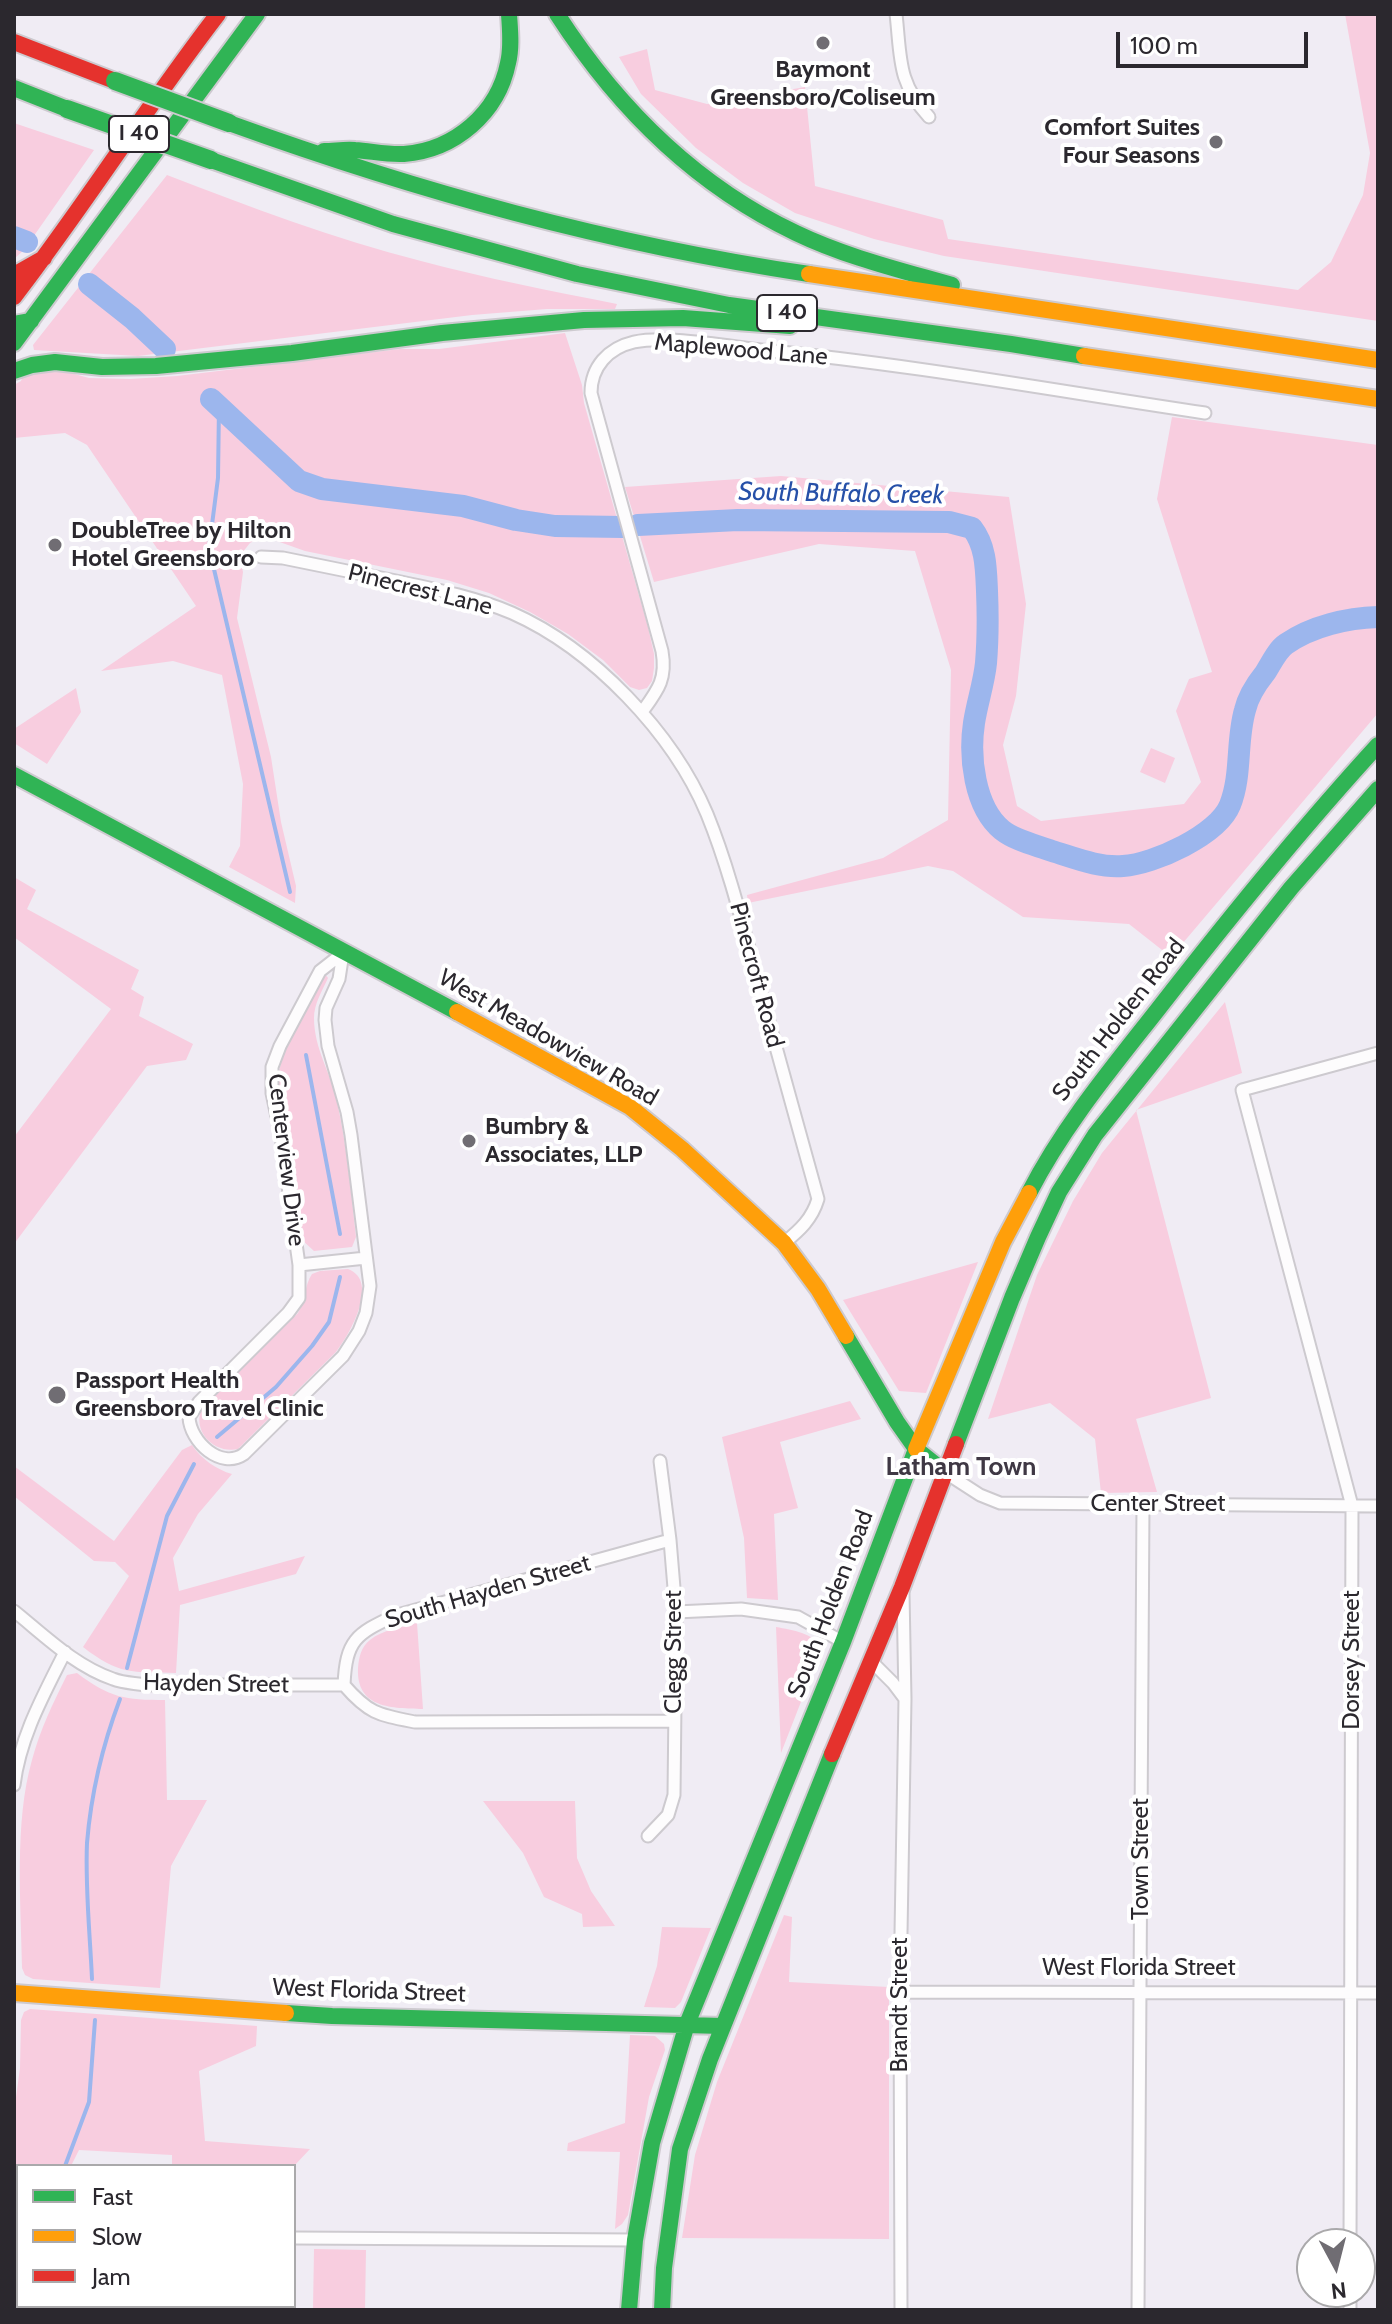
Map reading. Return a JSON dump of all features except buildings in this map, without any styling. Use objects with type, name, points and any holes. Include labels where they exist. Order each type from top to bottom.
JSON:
[{"type":"main road","points":[[14,297],[166,82],[218,14]]},
{"type":"main road","points":[[14,343],[22,322],[257,14]]},
{"type":"main road","points":[[306,151],[353,150],[386,155],[412,153],[438,148],[474,126],[501,90],[509,65],[513,38],[509,14]]},
{"type":"main road","points":[[557,14],[600,75],[636,118],[708,181],[730,195],[795,232],[830,247],[1021,305]]},
{"type":"main road","name":"I 40","points":[[14,42],[306,151],[554,224],[741,264],[1378,360]]},
{"type":"main road","name":"I 40","points":[[14,89],[393,224],[577,274],[729,305],[1378,399]]},
{"type":"main road","points":[[14,275],[44,258]]},
{"type":"main road","points":[[14,371],[55,362],[102,367],[156,366],[584,320],[683,318],[1011,344]]},
{"type":"main road","name":"South Holden Road","points":[[629,2310],[635,2240],[652,2143],[687,2024],[843,1642],[916,1449],[1003,1242],[1031,1187],[1076,1114],[1242,901],[1378,745]]},
{"type":"main road","name":"West Meadowview Road","points":[[14,775],[343,953],[508,1038],[630,1107],[682,1149],[784,1243],[818,1289],[890,1412],[916,1449],[946,1473]]},
{"type":"main road","points":[[662,2310],[664,2268],[680,2149],[705,2073],[826,1768],[902,1587],[1012,1298],[1059,1192],[1095,1135],[1291,888],[1378,789]]},
{"type":"main road","name":"West Florida Street","points":[[14,1993],[332,2016],[723,2026]]},
{"type":"street","points":[[896,14],[904,79],[916,103],[929,117]]},
{"type":"street","name":"Maplewood Lane","points":[[642,712],[658,689],[665,668],[664,660],[591,393],[595,370],[616,348],[649,340],[810,355],[1205,413]]},
{"type":"street","name":"Pinecrest Lane","points":[[261,557],[283,558],[448,592],[514,614],[585,658],[615,683],[642,712]]},
{"type":"street","name":"Pinecroft Road","points":[[642,712],[685,772],[706,813],[732,887],[818,1199],[815,1211],[805,1226],[784,1243]]},
{"type":"street","name":"Centerview Drive","points":[[343,953],[339,979],[326,1008],[325,1020],[328,1046],[349,1124],[370,1286],[363,1322],[351,1346],[244,1454],[233,1460],[225,1460],[195,1438],[189,1417],[199,1402],[288,1313],[299,1298],[299,1265],[272,1093],[272,1067],[320,971],[343,953]]},
{"type":"street","name":"Dorsey Street","points":[[1350,2228],[1352,1506],[1242,1090],[1378,1053]]},
{"type":"street","points":[[299,1265],[366,1258]]},
{"type":"street","name":"Clegg Street","points":[[648,1836],[668,1815],[674,1795],[676,1612],[660,1461]]},
{"type":"street","name":"Center Street","points":[[946,1473],[980,1495],[1000,1503],[1378,1506]]},
{"type":"street","name":"Town Street","points":[[1138,2310],[1143,1504]]},
{"type":"street","name":"South Hayden Street","points":[[344,1685],[350,1646],[365,1630],[394,1616],[670,1540]]},
{"type":"street","name":"Brandt Street","points":[[901,2310],[900,1992],[905,1699],[902,1587]]},
{"type":"street","points":[[676,1612],[741,1609],[798,1617],[843,1642]]},
{"type":"street","name":"Hayden Street","points":[[14,1611],[65,1652],[115,1680],[145,1685],[344,1685]]},
{"type":"street","points":[[14,1785],[17,1760],[28,1727],[65,1652]]},
{"type":"street","points":[[872,1662],[905,1699]]},
{"type":"street","points":[[344,1685],[358,1701],[380,1716],[415,1722],[674,1721]]},
{"type":"street","name":"West Florida Street","points":[[900,1992],[1378,1993]]},
{"type":"street","points":[[296,2238],[635,2240]]},
{"type":"shaded area","points":[[1345,14],[1378,14],[1378,321],[944,256],[874,239],[795,213],[743,183],[696,148],[641,94],[619,57],[647,49],[655,90],[707,104],[805,87],[815,186],[943,220],[948,239],[1298,290],[1331,262],[1363,195],[1370,153]]},
{"type":"shaded area","points":[[14,123],[94,150],[24,250],[14,259]]},
{"type":"shaded area","points":[[167,175],[356,243],[494,279],[617,304],[615,309],[547,309],[472,315],[138,356],[34,350],[33,345]]},
{"type":"shaded area","points":[[565,333],[648,627],[654,654],[652,681],[647,688],[639,690],[630,687],[603,660],[568,634],[489,593],[447,580],[305,551],[260,538],[250,543],[242,553],[243,572],[237,618],[271,757],[281,822],[296,886],[295,903],[229,867],[240,846],[243,784],[222,675],[173,661],[101,671],[196,606],[87,445],[65,433],[14,438],[14,385],[21,381],[23,375],[60,370],[89,378],[177,376]]},
{"type":"shaded area","points":[[1172,417],[1378,445],[1378,713],[1171,957],[1129,924],[1023,917],[953,871],[928,866],[748,903],[747,895],[883,858],[948,820],[951,670],[915,551],[819,544],[654,582],[625,487],[781,476],[1009,497],[1026,604],[1016,696],[1003,745],[1017,806],[1041,821],[1184,804],[1201,782],[1176,711],[1189,679],[1212,672],[1157,499]]},
{"type":"shaded area","points":[[76,688],[81,712],[47,764],[14,743],[14,729]]},
{"type":"shaded area","points":[[1151,748],[1175,758],[1165,783],[1140,772]]},
{"type":"shaded area","points":[[14,877],[36,890],[27,909],[139,970],[131,989],[144,997],[139,1016],[193,1044],[186,1060],[147,1066],[14,1244],[14,1137],[111,1009],[14,937]]},
{"type":"shaded area","points":[[325,974],[328,978],[315,1008],[315,1029],[340,1119],[356,1237],[352,1247],[314,1251],[302,1240],[287,1127],[277,1080],[283,1054]]},
{"type":"shaded area","points":[[1225,1002],[1242,1073],[1137,1109]]},
{"type":"shaded area","points":[[1136,1111],[1211,1398],[1136,1419],[1157,1492],[1101,1493],[1095,1439],[1050,1403],[988,1419],[1037,1275],[1073,1201],[1102,1153]]},
{"type":"shaded area","points":[[978,1262],[926,1393],[899,1391],[843,1300]]},
{"type":"shaded area","points":[[348,1269],[357,1275],[362,1284],[362,1296],[354,1321],[336,1352],[238,1449],[229,1450],[214,1445],[200,1426],[201,1410],[298,1313],[312,1274]]},
{"type":"shaded area","points":[[850,1401],[861,1419],[780,1442],[798,1508],[774,1514],[778,1600],[747,1598],[744,1538],[722,1437]]},
{"type":"shaded area","points":[[192,1445],[209,1463],[232,1474],[198,1514],[173,1558],[179,1591],[305,1556],[296,1574],[180,1605],[176,1673],[126,1670],[107,1663],[83,1647],[129,1576],[115,1562],[94,1561],[14,1496],[14,1466],[114,1541],[182,1450]]},
{"type":"shaded area","points":[[417,1623],[423,1709],[378,1704],[363,1692],[359,1681],[361,1652],[370,1640],[380,1634]]},
{"type":"shaded area","points":[[776,1627],[808,1636],[822,1648],[781,1753]]},
{"type":"shaded area","points":[[77,1673],[118,1696],[165,1700],[167,1800],[207,1800],[171,1866],[160,1988],[33,1979],[25,1975],[22,1968],[20,1863],[26,1784],[35,1749],[52,1706],[67,1675]]},
{"type":"shaded area","points":[[483,1801],[575,1801],[577,1858],[591,1891],[615,1926],[583,1927],[582,1914],[544,1897],[523,1853]]},
{"type":"shaded area","points":[[784,1915],[792,1917],[789,1982],[889,1987],[889,2239],[682,2238],[695,2155],[717,2082]]},
{"type":"shaded area","points":[[662,1927],[711,1928],[681,2002],[675,2008],[644,2007],[657,1966]]},
{"type":"shaded area","points":[[30,2009],[257,2026],[256,2046],[199,2071],[205,2141],[310,2149],[296,2164],[172,2164],[172,2155],[79,2150],[72,2164],[16,2164],[14,2277],[14,2112],[24,2012]]},
{"type":"shaded area","points":[[630,2035],[655,2036],[664,2044],[665,2050],[649,2097],[628,2215],[615,2229],[620,2152],[567,2151],[568,2143],[625,2123]]},
{"type":"shaded area","points":[[314,2249],[366,2250],[365,2310],[313,2310]]},
{"type":"waterway","name":"South Buffalo Creek","points":[[14,237],[27,242]]},
{"type":"waterway","name":"South Buffalo Creek","points":[[89,284],[165,349]]},
{"type":"waterway","name":"South Buffalo Creek","points":[[211,399],[299,481],[322,489],[463,506],[516,520],[555,526],[623,527]]},
{"type":"waterway","points":[[219,406],[218,478],[209,548],[290,892]]},
{"type":"waterway","name":"South Buffalo Creek","points":[[638,525],[738,520],[949,522],[972,528],[980,542],[986,574],[986,663],[975,716],[972,750],[976,780],[985,808],[1002,830],[1020,840],[1105,865],[1123,866],[1151,860],[1184,846],[1213,827],[1223,816],[1234,794],[1242,722],[1248,700],[1280,650],[1318,628],[1342,621],[1378,617]]},
{"type":"waterway","points":[[306,1055],[340,1234]]},
{"type":"waterway","points":[[217,1437],[276,1387],[312,1346],[329,1322],[340,1277]]},
{"type":"waterway","points":[[127,1668],[167,1516],[194,1464]]},
{"type":"waterway","points":[[92,1979],[87,1843],[99,1770],[120,1699]]},
{"type":"waterway","points":[[66,2164],[89,2102],[95,2020]]},
{"type":"traffic: fast","points":[[14,343],[257,14]]},
{"type":"traffic: fast","points":[[324,151],[404,154],[423,151],[457,137],[484,113],[503,81],[510,51],[509,14]]},
{"type":"traffic: fast","points":[[557,14],[605,81],[632,112],[724,192],[759,214],[815,242],[952,285]]},
{"type":"traffic: fast","points":[[115,81],[229,123]]},
{"type":"traffic: fast","points":[[14,88],[67,109]]},
{"type":"traffic: fast","points":[[67,109],[211,160]]},
{"type":"traffic: fast","points":[[229,123],[372,171],[515,213],[660,247],[809,274]]},
{"type":"traffic: fast","points":[[211,160],[393,224],[577,274],[729,305],[1084,356]]},
{"type":"traffic: fast","points":[[14,371],[55,362],[102,367],[156,366],[584,320],[683,318],[790,326]]},
{"type":"traffic: fast","points":[[14,324],[31,321]]},
{"type":"traffic: fast","points":[[1029,1193],[1073,1120],[1124,1053],[1266,874],[1378,745]]},
{"type":"traffic: fast","points":[[14,775],[457,1012]]},
{"type":"traffic: fast","points":[[956,1444],[1038,1237],[1059,1192],[1095,1135],[1291,888],[1378,789]]},
{"type":"traffic: fast","points":[[846,1336],[916,1449],[946,1473]]},
{"type":"traffic: fast","points":[[629,2310],[635,2240],[652,2143],[687,2024],[843,1642],[916,1449]]},
{"type":"traffic: fast","points":[[662,2310],[664,2268],[680,2149],[710,2059],[832,1754]]},
{"type":"traffic: fast","points":[[286,2013],[723,2026]]},
{"type":"traffic: slow","points":[[809,274],[1378,360]]},
{"type":"traffic: slow","points":[[1084,356],[1378,399]]},
{"type":"traffic: slow","points":[[457,1012],[630,1107],[682,1149],[784,1243],[818,1289],[846,1336]]},
{"type":"traffic: slow","points":[[916,1449],[1003,1242],[1029,1193]]},
{"type":"traffic: slow","points":[[14,1993],[286,2013]]},
{"type":"traffic: jam","points":[[14,297],[218,14]]},
{"type":"traffic: jam","points":[[14,42],[115,81]]},
{"type":"traffic: jam","points":[[14,275],[44,258]]},
{"type":"traffic: jam","points":[[832,1754],[902,1587],[956,1444]]},
{"type":"place","name":"Baymont Greensboro/Coliseum","points":[[823,43]]},
{"type":"place","name":"Comfort Suites Four Seasons","points":[[1216,142]]},
{"type":"place","name":"DoubleTree by Hilton Hotel Greensboro","points":[[55,545]]},
{"type":"place","name":"Bumbry & Associates, LLP","points":[[469,1141]]},
{"type":"place","name":"Passport Health Greensboro Travel Clinic","points":[[57,1395]]},
{"type":"district","name":"Latham Town","points":[[961,1467]]}]
